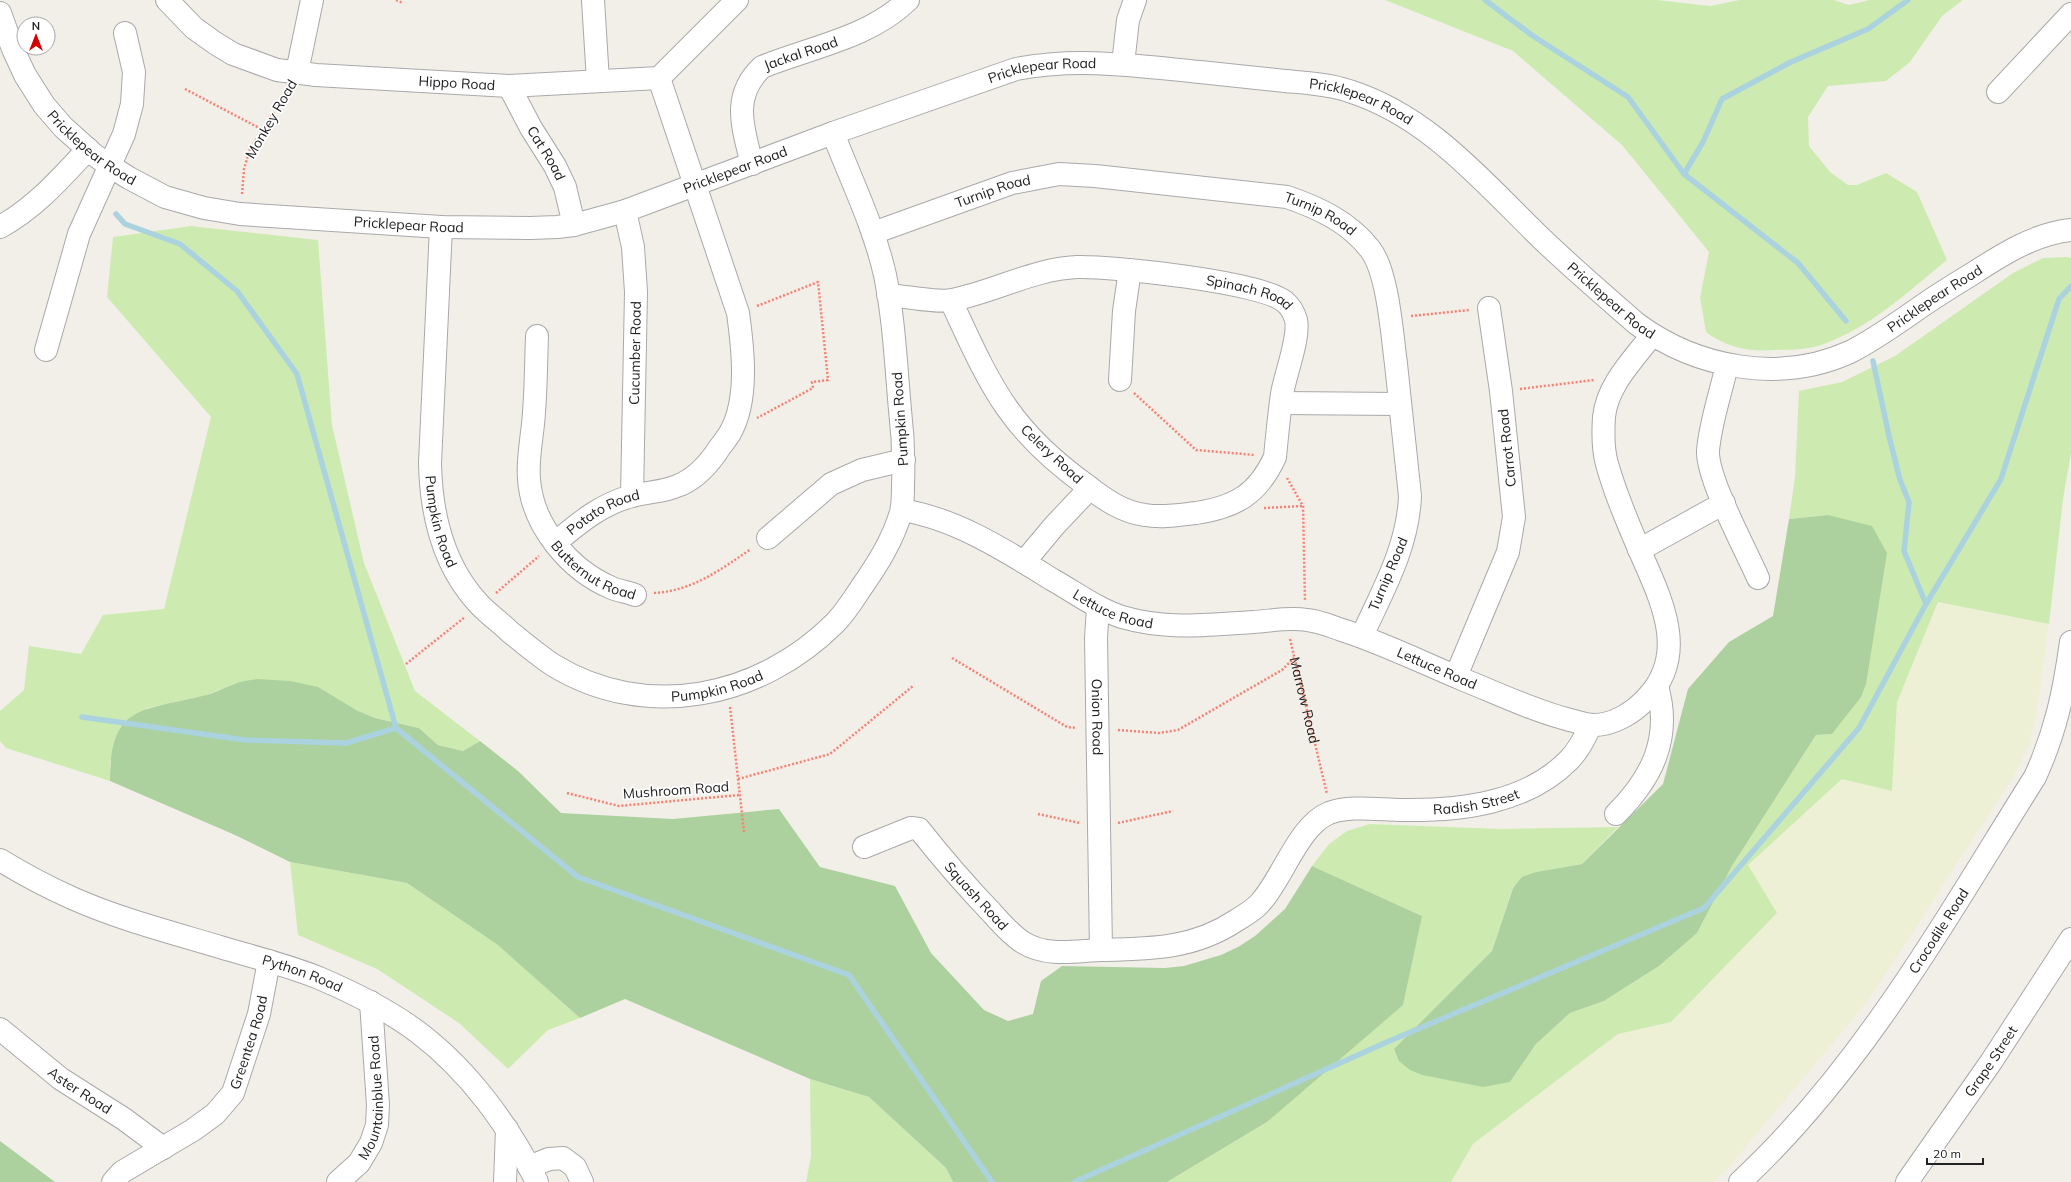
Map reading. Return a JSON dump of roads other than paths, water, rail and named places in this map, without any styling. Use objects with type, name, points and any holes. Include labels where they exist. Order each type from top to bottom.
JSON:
[{"type":"street","name":"Hippo Road","points":[[167,0],[194,28],[233,54],[277,70],[509,86],[659,78]]},
{"type":"street","name":"Monkey Road","points":[[297,72],[312,0]]},
{"type":"street","points":[[593,0],[598,81]]},
{"type":"street","points":[[659,78],[737,0]]},
{"type":"street","name":"Jackal Road","points":[[752,164],[743,128],[742,108],[745,90],[752,77],[762,67],[870,27],[908,0]]},
{"type":"street","points":[[1123,64],[1128,20],[1135,0]]},
{"type":"street","name":"Pricklepear Road","points":[[0,13],[19,62],[44,105],[63,127],[88,149],[128,178],[165,197],[204,208],[240,214],[441,227],[530,228],[574,225],[625,211],[833,133],[1016,69],[1047,63],[1077,62],[1123,64],[1311,84],[1346,90],[1371,99],[1404,116],[1437,138],[1473,170],[1543,240],[1637,324],[1652,335],[1683,352],[1727,365],[1780,369],[1818,362],[1848,353],[1871,341],[1932,299],[2006,252],[2038,237],[2071,230]]},
{"type":"street","points":[[1998,92],[2071,14]]},
{"type":"street","points":[[46,350],[79,234],[124,134],[134,87],[134,72],[125,33]]},
{"type":"street","name":"Potato Road","points":[[555,543],[585,518],[599,509],[632,496],[676,487],[692,479],[708,464],[731,432],[739,409],[743,380],[738,313],[659,78]]},
{"type":"street","name":"Cat Road","points":[[509,86],[531,128],[555,166],[565,187],[574,225]]},
{"type":"street","name":"Pumpkin Road","points":[[441,227],[430,463],[431,492],[436,520],[444,545],[462,581],[480,606],[527,646],[554,666],[608,688],[654,696],[683,696],[728,688],[752,680],[794,657],[837,620],[883,554],[902,510],[904,460],[888,295],[872,233],[833,133]]},
{"type":"street","points":[[0,227],[27,210],[44,195],[88,149]]},
{"type":"street","name":"Turnip Road","points":[[872,233],[1012,183],[1059,174],[1095,176],[1287,197],[1314,206],[1343,222],[1371,250],[1378,263],[1390,318],[1410,496],[1410,517],[1406,536],[1362,636]]},
{"type":"street","name":"Cucumber Road","points":[[625,211],[633,247],[636,292],[632,496]]},
{"type":"street","name":"Spinach Road","points":[[888,295],[950,301],[1059,269],[1078,267],[1130,270],[1242,285],[1262,290],[1285,301],[1296,320],[1292,353],[1281,403],[1275,457]]},
{"type":"street","points":[[1120,380],[1124,311],[1130,270]]},
{"type":"street","name":"Celery Road","points":[[950,301],[990,381],[1007,408],[1023,428],[1050,456],[1112,504],[1129,512],[1144,516],[1181,515],[1217,510],[1245,497],[1261,483],[1275,457]]},
{"type":"street","name":"Carrot Road","points":[[1456,676],[1508,552],[1514,517],[1501,391],[1489,308]]},
{"type":"street","name":"Lettuce Road","points":[[902,510],[921,513],[946,521],[1024,562],[1098,607],[1138,622],[1177,626],[1306,619],[1362,636],[1550,715],[1591,725],[1605,724],[1630,713],[1646,700],[1657,686],[1667,662],[1668,629],[1658,590],[1615,491],[1606,460],[1604,438],[1606,404],[1611,392],[1652,335]]},
{"type":"street","name":"Butternut Road","points":[[537,336],[529,480],[541,521],[555,543],[569,559],[599,581],[612,588],[635,595]]},
{"type":"street","points":[[1727,365],[1708,452],[1712,473],[1758,578]]},
{"type":"street","points":[[1281,403],[1400,404]]},
{"type":"street","points":[[768,538],[831,484],[847,475],[862,470],[904,460]]},
{"type":"street","points":[[1024,562],[1055,525],[1090,488]]},
{"type":"street","points":[[1640,550],[1724,502]]},
{"type":"street","name":"Onion Road","points":[[1098,607],[1096,638],[1101,950]]},
{"type":"street","name":"Crocodile Road","points":[[1740,1182],[1799,1121],[1863,1041],[1904,984],[2035,777],[2050,745],[2058,718],[2071,642]]},
{"type":"street","points":[[1616,814],[1635,796],[1649,774],[1655,758],[1662,718],[1662,703],[1657,686]]},
{"type":"street","name":"Radish Street","points":[[1101,950],[1162,948],[1210,936],[1228,926],[1259,904],[1312,826],[1320,818],[1331,812],[1351,810],[1443,809],[1513,796],[1550,778],[1571,759],[1582,743],[1591,725]]},
{"type":"street","name":"Squash Road","points":[[864,847],[911,828],[920,829],[954,873],[1022,942],[1034,949],[1049,951],[1101,950]]},
{"type":"street","name":"Python Road","points":[[0,860],[33,880],[73,899],[132,920],[269,961],[318,978],[371,1002],[419,1033],[454,1064],[507,1129],[533,1175]]},
{"type":"street","name":"Grape Street","points":[[1907,1182],[1991,1062],[2071,939]]},
{"type":"street","name":"Greentea Road","points":[[113,1182],[122,1172],[193,1130],[215,1114],[233,1093],[259,1014],[269,961]]},
{"type":"street","name":"Mountainblue Road","points":[[338,1182],[359,1163],[371,1143],[376,1125],[378,1105],[371,1002]]},
{"type":"street","name":"Aster Road","points":[[0,1029],[61,1079],[124,1119],[163,1148]]},
{"type":"street","points":[[506,1182],[507,1129]]},
{"type":"street","points":[[533,1175],[549,1159],[563,1158],[575,1167],[582,1182]]},
{"type":"waterway","points":[[1485,0],[1533,36],[1628,97],[1684,174],[1798,263],[1846,321]]},
{"type":"waterway","points":[[1684,174],[1703,142],[1722,99],[1791,62],[1868,29],[1908,0]]},
{"type":"waterway","points":[[116,214],[125,224],[180,244],[237,291],[297,374],[396,728],[578,877],[849,975],[992,1182]]},
{"type":"waterway","points":[[1074,1182],[1387,1042],[1704,908],[1859,728],[1926,604],[2001,479],[2059,299],[2071,286]]},
{"type":"waterway","points":[[1873,361],[1900,480],[1909,502],[1904,551],[1926,604]]},
{"type":"waterway","points":[[82,717],[245,740],[346,743],[396,728]]}]
